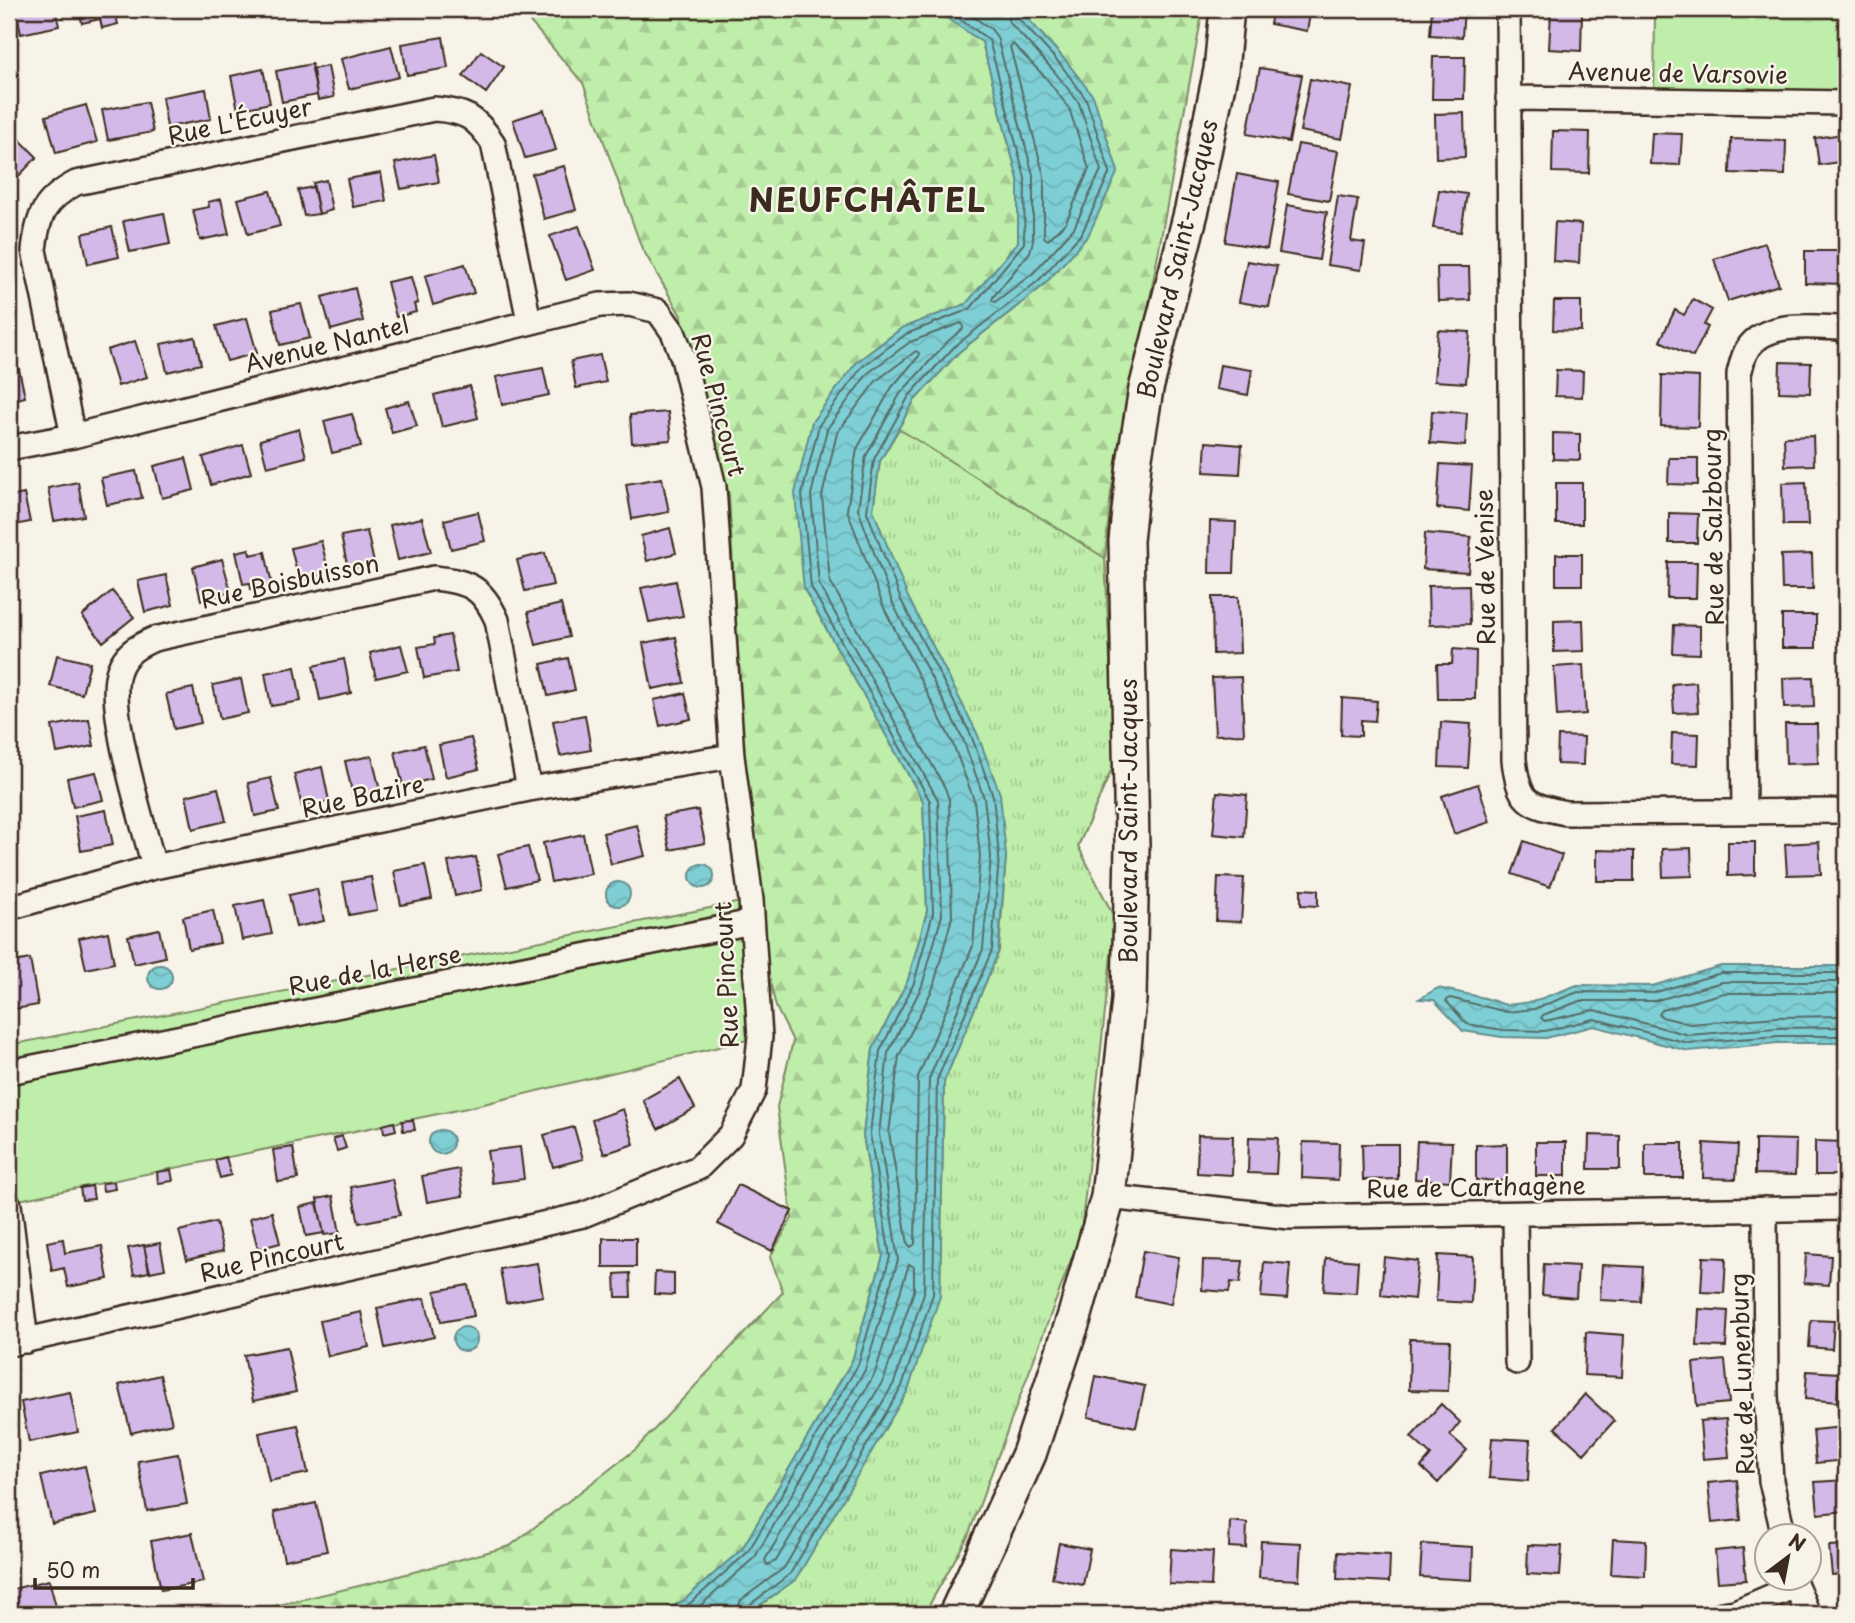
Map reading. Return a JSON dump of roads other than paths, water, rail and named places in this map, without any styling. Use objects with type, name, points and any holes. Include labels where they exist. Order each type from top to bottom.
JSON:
[{"type":"street","name":"Boulevard Saint-Jacques","points":[[956,1614],[1029,1454],[1075,1315],[1108,1197],[1129,1000],[1132,846],[1126,541],[1134,463],[1146,389],[1192,209],[1221,70],[1227,9]]},
{"type":"street","name":"Rue de Venise","points":[[1508,9],[1514,760],[1517,784],[1527,800],[1540,808],[1566,813],[1846,811]]},
{"type":"street","name":"Avenue de Varsovie","points":[[1508,98],[1846,103]]},
{"type":"street","name":"Rue L'Écuyer","points":[[73,436],[34,250],[43,209],[57,193],[76,183],[433,109],[453,110],[470,116],[483,127],[494,143],[528,321]]},
{"type":"street","name":"Avenue Nantel","points":[[9,448],[73,436],[600,304],[629,304],[658,311]]},
{"type":"street","name":"Rue Pincourt","points":[[17,1343],[583,1215],[698,1168],[731,1135],[754,1090],[760,1037],[752,922],[732,756],[714,487],[683,358],[673,332],[658,311]]},
{"type":"street","name":"Rue de Salzbourg","points":[[1744,812],[1739,374],[1748,348],[1760,336],[1779,328],[1846,328]]},
{"type":"street","name":"Rue Boisbuisson","points":[[154,867],[118,723],[114,690],[118,671],[125,657],[137,647],[154,639],[434,578],[456,580],[474,586],[488,600],[497,620],[528,789]]},
{"type":"street","name":"Rue Bazire","points":[[9,908],[154,867],[528,789],[732,756]]},
{"type":"street","name":"Rue de la Herse","points":[[9,1072],[752,922]]},
{"type":"street","name":"Rue de Carthagène","points":[[1108,1197],[1290,1217],[1846,1208]]},
{"type":"street","points":[[9,1205],[17,1343]]},
{"type":"street","name":"Rue de Lunenburg","points":[[1765,1209],[1766,1408],[1771,1481],[1781,1522]]},
{"type":"street","points":[[1514,1214],[1517,1362]]},
{"type":"street","points":[[1722,1614],[1735,1612],[1774,1592]]},
{"type":"street","points":[[1798,1592],[1808,1614]]},
{"type":"water","points":[[934,9],[1019,9],[1066,61],[1093,96],[1118,171],[1088,236],[1043,286],[959,352],[914,401],[880,461],[873,510],[908,597],[977,733],[1000,794],[1006,856],[998,953],[944,1082],[940,1296],[908,1390],[796,1579],[748,1614],[659,1614],[683,1601],[742,1549],[852,1361],[883,1256],[863,1135],[873,1049],[908,980],[927,911],[923,801],[804,589],[795,493],[812,422],[857,362],[902,328],[966,304],[1018,242],[1018,179],[982,42]]},
{"type":"water","points":[[702,864],[713,871],[714,876],[707,887],[702,888],[691,881],[690,876],[697,865]]},
{"type":"water","points":[[618,882],[629,889],[630,894],[623,905],[618,906],[607,899],[606,894],[613,883]]},
{"type":"water","points":[[160,965],[171,972],[172,977],[165,988],[160,989],[149,982],[148,977],[155,966]]},
{"type":"water","points":[[1721,966],[1846,966],[1846,1043],[1778,1043],[1688,1051],[1594,1026],[1546,1038],[1502,1037],[1463,1031],[1434,1000],[1419,999],[1438,988],[1506,1005],[1532,1002],[1577,985],[1652,986]]},
{"type":"water","points":[[441,1130],[452,1137],[453,1142],[446,1153],[441,1154],[430,1147],[429,1142],[436,1131]]},
{"type":"water","points":[[465,1327],[473,1331],[477,1339],[473,1347],[465,1351],[457,1347],[453,1339],[457,1331]]},
{"type":"district","name":"NEUFCHÂTEL","points":[[868,201]]}]
